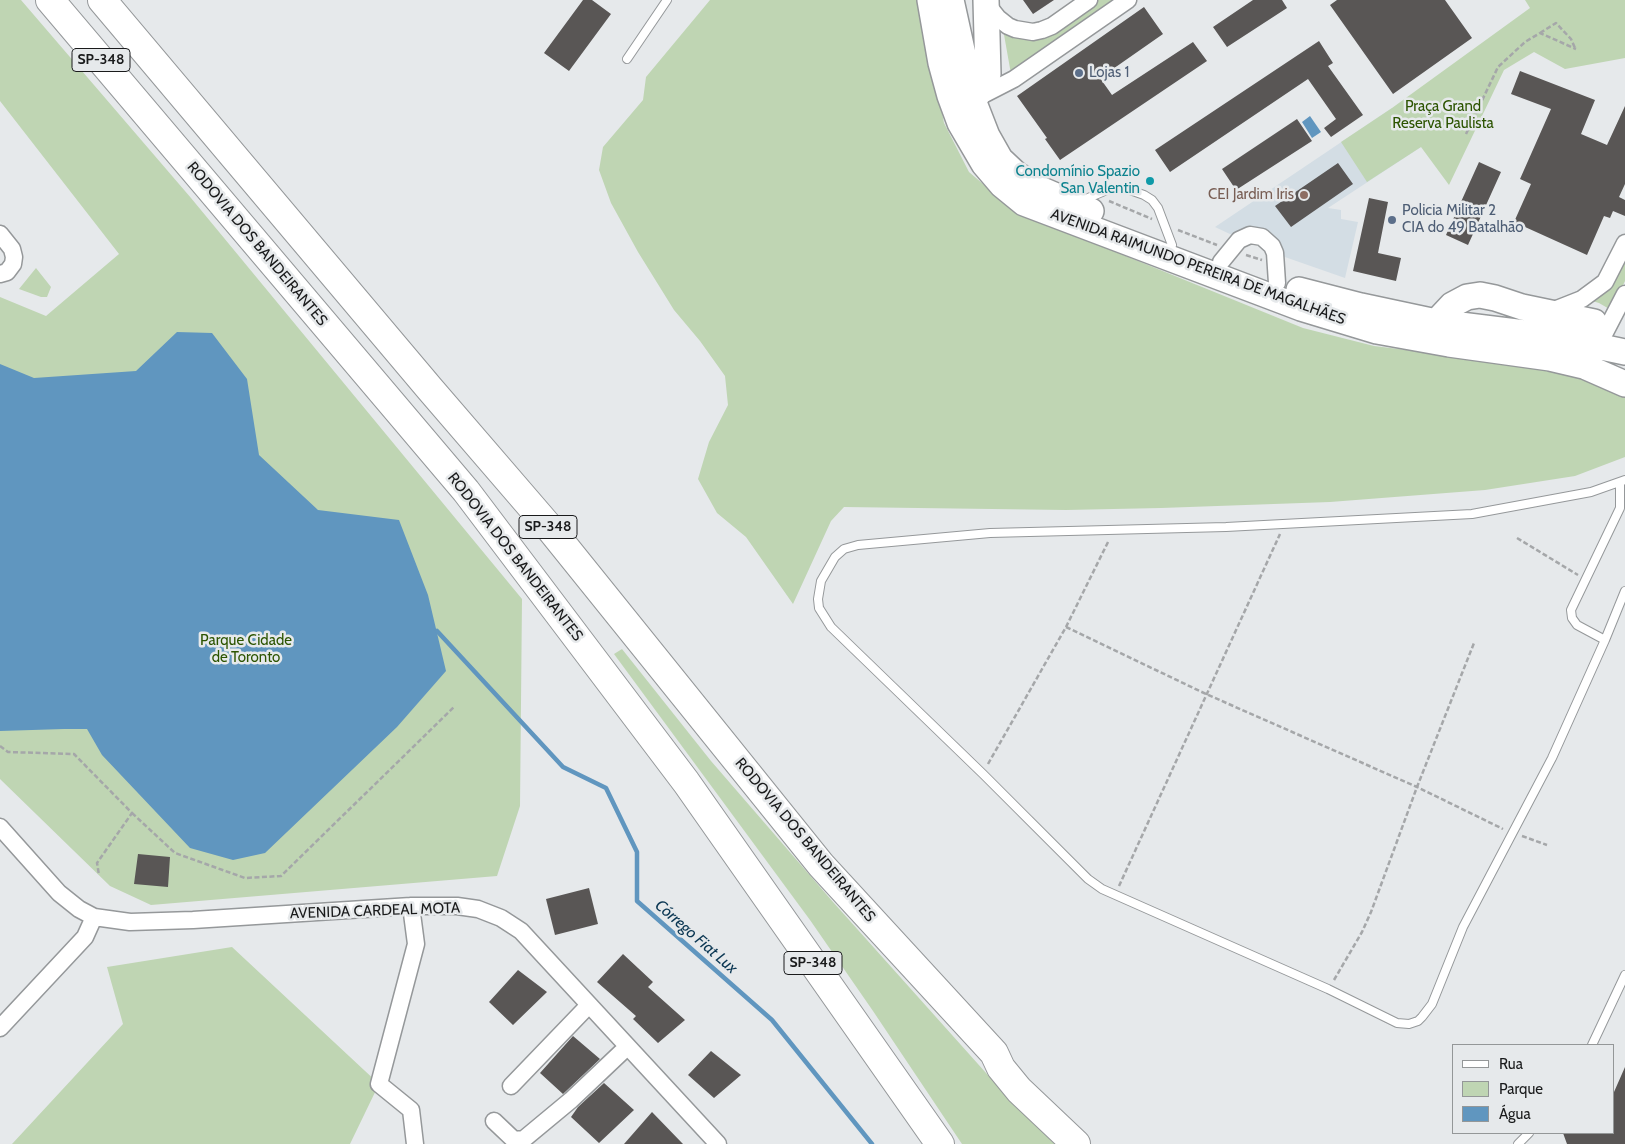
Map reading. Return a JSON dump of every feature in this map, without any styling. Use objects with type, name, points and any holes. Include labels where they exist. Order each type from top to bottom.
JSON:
[{"type":"highway","name":"RODOVIA DOS BANDEIRANTES","points":[[50,0],[466,491],[686,782],[940,1144]]},
{"type":"highway","name":"RODOVIA DOS BANDEIRANTES","points":[[102,0],[548,526],[821,865],[994,1053]]},
{"type":"highway","points":[[994,1053],[1001,1068],[1019,1090],[1076,1144]]},
{"type":"highway","points":[[994,1053],[1012,1064],[1097,1144]]},
{"type":"main road","name":"AVENIDA RAIMUNDO PEREIRA DE MAGALHÃES","points":[[930,0],[941,63],[1000,159],[1016,174],[1032,184],[1073,204],[1172,245],[1277,283],[1361,306],[1436,322],[1472,337],[1584,366],[1625,384]]},
{"type":"main road","name":"AVENIDA RAIMUNDO PEREIRA DE MAGALHÃES","points":[[950,0],[961,98],[960,123],[984,164],[1002,184],[1024,203],[1301,308],[1377,331],[1448,344],[1472,337],[1549,336],[1625,352]]},
{"type":"main road","points":[[961,98],[985,85],[988,74],[986,2]]},
{"type":"main road","points":[[1436,322],[1452,306],[1467,297],[1480,296],[1594,322],[1596,325],[1597,346],[1591,353],[1550,358]]},
{"type":"main road","points":[[1472,337],[1478,310],[1494,298]]},
{"type":"street","points":[[986,2],[998,18],[1008,26],[1034,32],[1052,26],[1089,0]]},
{"type":"street","points":[[961,98],[1014,79],[1128,0]]},
{"type":"street","points":[[0,234],[12,249],[14,257],[13,264],[7,272],[0,274]]},
{"type":"street","points":[[1221,262],[1239,240],[1250,235],[1262,237],[1272,246],[1275,253],[1277,283]]},
{"type":"street","points":[[1548,312],[1582,299],[1605,282],[1625,243]]},
{"type":"street","points":[[1597,346],[1625,294]]},
{"type":"street","name":"AVENIDA CARDEAL MOTA","points":[[0,827],[59,893],[94,917],[130,922],[193,920],[411,906],[457,906],[478,908],[501,918],[521,931],[588,1006],[718,1144]]},
{"type":"street","points":[[411,906],[416,944],[380,1084],[410,1110],[415,1144]]},
{"type":"street","points":[[0,1028],[85,937],[94,917]]},
{"type":"street","points":[[511,1086],[588,1006]]},
{"type":"street","points":[[494,1121],[514,1140],[524,1140],[571,1100],[627,1047]]},
{"type":"lane","points":[[627,59],[667,0]]},
{"type":"lane","points":[[1073,204],[1107,190],[1134,191],[1152,200],[1158,208],[1172,245]]},
{"type":"lane","points":[[1605,640],[1577,625],[1572,618],[1571,607],[1623,509],[1622,482],[1591,492],[1472,514],[1115,530],[990,533],[853,546],[844,549],[835,557],[821,581],[818,592],[820,608],[831,627],[1088,879],[1115,894],[1328,989],[1397,1023],[1409,1024],[1418,1021],[1432,1004],[1463,927],[1552,758],[1605,640],[1625,591]]},
{"type":"lane","points":[[1592,1044],[1625,975]]},
{"type":"lane","points":[[1518,1144],[1528,1134]]},
{"type":"path","points":[[1466,134],[1498,68],[1524,42],[1556,23],[1571,39],[1576,49],[1540,33]]},
{"type":"path","points":[[1115,894],[1285,523]]},
{"type":"path","points":[[983,774],[1066,627],[1115,530]]},
{"type":"path","points":[[1517,538],[1585,579]]},
{"type":"path","points":[[1066,627],[1206,694],[1417,787],[1512,833],[1547,844]]},
{"type":"path","points":[[1328,989],[1362,932],[1371,912],[1417,787],[1474,642]]},
{"type":"path","points":[[0,746],[8,752],[74,754],[132,813],[175,853],[245,878],[281,876],[455,706]]},
{"type":"path","points":[[99,875],[97,862],[132,813]]},
{"type":"shaded area","name":"CEI Jardim Iris","points":[[1392,108],[1421,147],[1328,208],[1341,210],[1341,219],[1358,222],[1345,278],[1282,256],[1246,229],[1232,235],[1215,227]]},
{"type":"green space","name":"Parque Cidade de Toronto","points":[[0,0],[21,0],[191,198],[522,599],[520,806],[497,876],[151,905],[110,886],[0,779],[0,297],[46,316],[119,254],[0,101]]},
{"type":"green space","points":[[710,0],[921,0],[944,123],[969,172],[1010,207],[1303,328],[1374,346],[1537,366],[1625,390],[1625,457],[1575,476],[1485,490],[1330,502],[1066,510],[844,507],[831,521],[793,604],[746,537],[717,513],[698,479],[709,442],[728,405],[725,376],[700,341],[674,310],[638,252],[611,203],[599,170],[603,147],[643,100],[646,77]]},
{"type":"green space","points":[[1095,0],[1115,0],[1011,74],[1003,29],[1012,34]]},
{"type":"green space","name":"Praça Grand Reserva Paulista","points":[[1525,0],[1625,0],[1625,58],[1565,69],[1534,52],[1504,70],[1449,185],[1421,147],[1367,182],[1341,142],[1392,108],[1530,8]]},
{"type":"green space","points":[[1625,255],[1625,281],[1611,310],[1589,300]]},
{"type":"green space","points":[[36,268],[51,287],[47,297],[41,297],[19,289]]},
{"type":"green space","points":[[622,649],[711,761],[833,902],[995,1083],[1058,1144],[962,1144],[810,920],[614,654]]},
{"type":"green space","points":[[232,947],[379,1084],[350,1144],[12,1144],[123,1024],[107,967]]},
{"type":"water","points":[[1310,116],[1321,132],[1312,138],[1302,122]]},
{"type":"water","points":[[177,332],[212,333],[247,379],[259,455],[318,510],[399,520],[428,595],[446,671],[397,727],[265,853],[233,860],[190,848],[102,755],[87,729],[0,731],[0,364],[34,378],[136,371]]},
{"type":"building","points":[[583,0],[592,0],[611,14],[569,71],[544,53]]},
{"type":"building","points":[[1023,0],[1054,0],[1033,14]]},
{"type":"building","points":[[1253,0],[1282,0],[1287,8],[1227,47],[1213,27]]},
{"type":"building","points":[[1337,0],[1445,0],[1472,38],[1393,94],[1330,5]]},
{"type":"building","points":[[1144,7],[1163,34],[1100,78],[1112,95],[1193,42],[1207,61],[1060,160],[1017,96]]},
{"type":"building","points":[[1319,41],[1333,63],[1328,66],[1363,115],[1331,137],[1324,128],[1336,119],[1308,79],[1170,172],[1155,150]]},
{"type":"building","points":[[1520,71],[1595,100],[1581,134],[1607,145],[1625,106],[1625,184],[1619,197],[1625,200],[1625,216],[1613,211],[1610,218],[1604,216],[1587,255],[1514,222],[1531,184],[1520,179],[1551,109],[1511,94]]},
{"type":"building","points":[[1297,119],[1312,141],[1236,190],[1222,169]]},
{"type":"building","points":[[1479,162],[1501,172],[1468,245],[1446,235]]},
{"type":"building","points":[[1338,163],[1353,184],[1291,227],[1275,206]]},
{"type":"building","points":[[1369,198],[1388,202],[1378,253],[1401,258],[1396,281],[1353,271]]},
{"type":"building","points":[[138,854],[170,857],[168,887],[134,884]]},
{"type":"building","points":[[589,888],[598,924],[555,935],[546,899]]},
{"type":"building","points":[[623,954],[653,982],[648,987],[685,1020],[658,1043],[633,1019],[636,1016],[597,982]]},
{"type":"building","points":[[518,970],[547,992],[513,1025],[489,1002]]},
{"type":"building","points":[[573,1036],[600,1059],[563,1094],[540,1073]]},
{"type":"building","points":[[711,1051],[741,1075],[714,1098],[688,1075]]},
{"type":"building","points":[[1625,1067],[1625,1144],[1567,1144],[1563,1134],[1615,1134],[1615,1090]]},
{"type":"building","points":[[604,1083],[634,1110],[599,1143],[571,1117],[578,1107]]},
{"type":"building","points":[[652,1112],[683,1144],[624,1144]]},
{"type":"waterway","name":"Córrego Fiat Lux","points":[[437,631],[563,767],[606,788],[637,852],[637,901],[772,1020],[872,1144]]},
{"type":"place","name":"Lojas 1","points":[[1079,73]]},
{"type":"place","name":"Condomínio Spazio San Valentin","points":[[1150,181]]},
{"type":"place","name":"CEI Jardim Iris","points":[[1304,195]]},
{"type":"place","name":"Policia Militar 2 CIA do 49 Batalhão","points":[[1392,220]]}]
